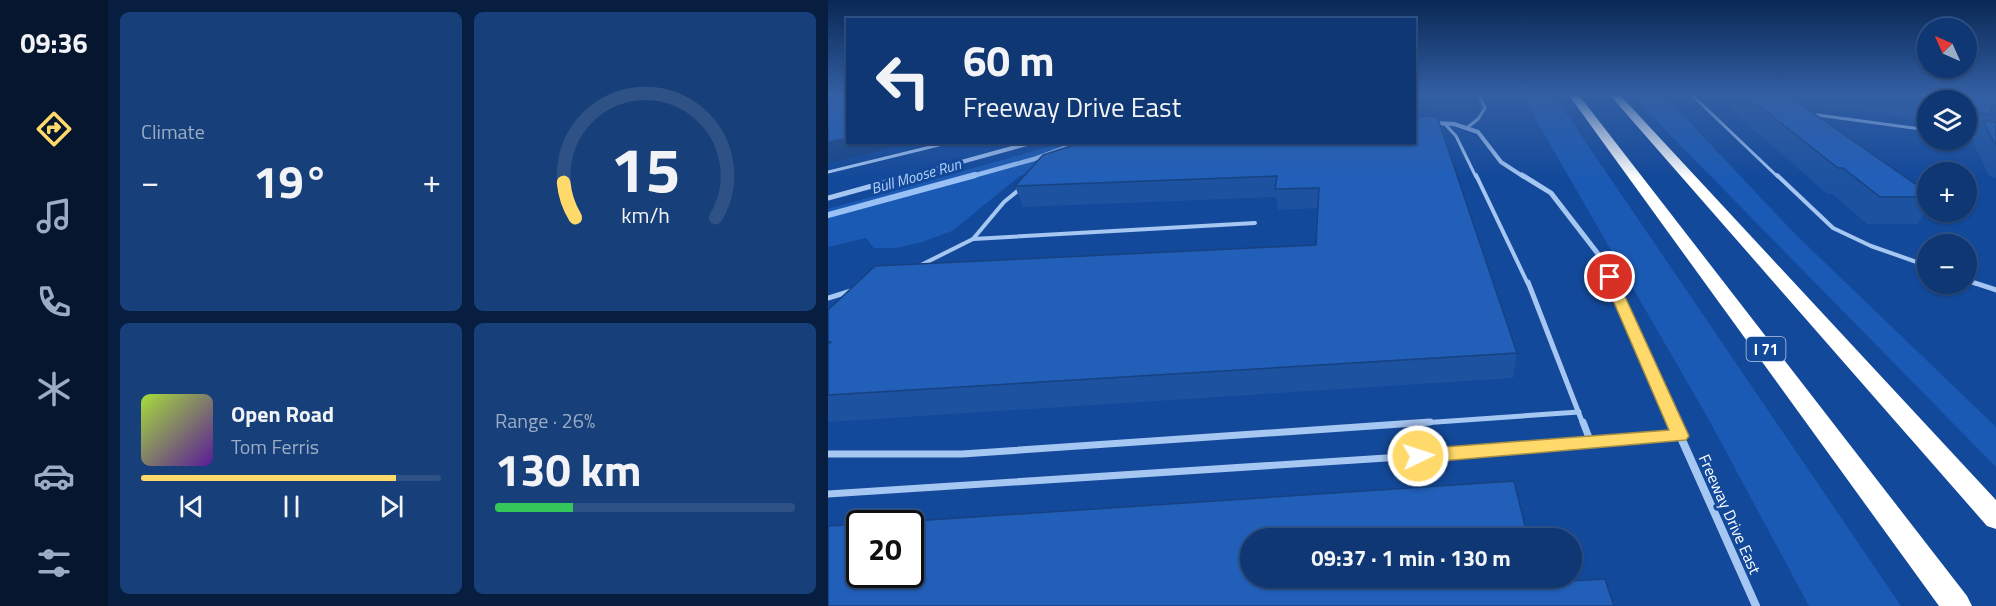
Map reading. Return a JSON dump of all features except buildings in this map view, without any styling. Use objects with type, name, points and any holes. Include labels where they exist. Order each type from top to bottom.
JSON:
[{"type":"highway","name":"I 71","points":[[1594,122],[1957,606]]},
{"type":"highway","points":[[1639,122],[1996,518]]},
{"type":"street","points":[[1422,122],[1468,127]]},
{"type":"street","name":"Freeway Drive East","points":[[1468,127],[1478,132],[1502,162],[1551,193],[1602,259],[1756,606]]},
{"type":"street","points":[[828,198],[1027,144]]},
{"type":"lane","points":[[1468,127],[1474,122]]},
{"type":"lane","points":[[1721,122],[1833,228],[1871,246],[1917,262]]},
{"type":"lane","points":[[1874,122],[1917,128]]},
{"type":"lane","points":[[1444,123],[1456,136],[1523,270],[1591,443]]},
{"type":"lane","points":[[1977,138],[1988,139]]},
{"type":"lane","points":[[828,172],[943,144]]},
{"type":"lane","points":[[973,239],[1004,202],[1022,187]]},
{"type":"lane","points":[[916,267],[973,239],[1255,223]]},
{"type":"lane","points":[[1977,284],[1996,290]]},
{"type":"lane","points":[[828,298],[862,287]]},
{"type":"lane","points":[[828,454],[962,454],[1579,412]]},
{"type":"lane","points":[[828,494],[1680,436]]},
{"type":"shaded area","points":[[1537,122],[1572,122],[1901,606],[1809,606],[1709,420]]},
{"type":"shaded area","points":[[1658,122],[1690,122],[1794,233],[1996,427],[1996,467]]},
{"type":"shaded area","points":[[1058,144],[1111,144],[1020,176],[952,231],[922,242],[896,248],[874,248],[866,238],[828,247],[828,209]]},
{"type":"waterway","name":"Bull Moose Run","points":[[969,177],[1034,159],[1075,144]]},
{"type":"waterway","name":"Bull Moose Run","points":[[828,215],[975,175]]},
{"type":"route","points":[[1418,456],[1680,436],[1610,277]]}]
